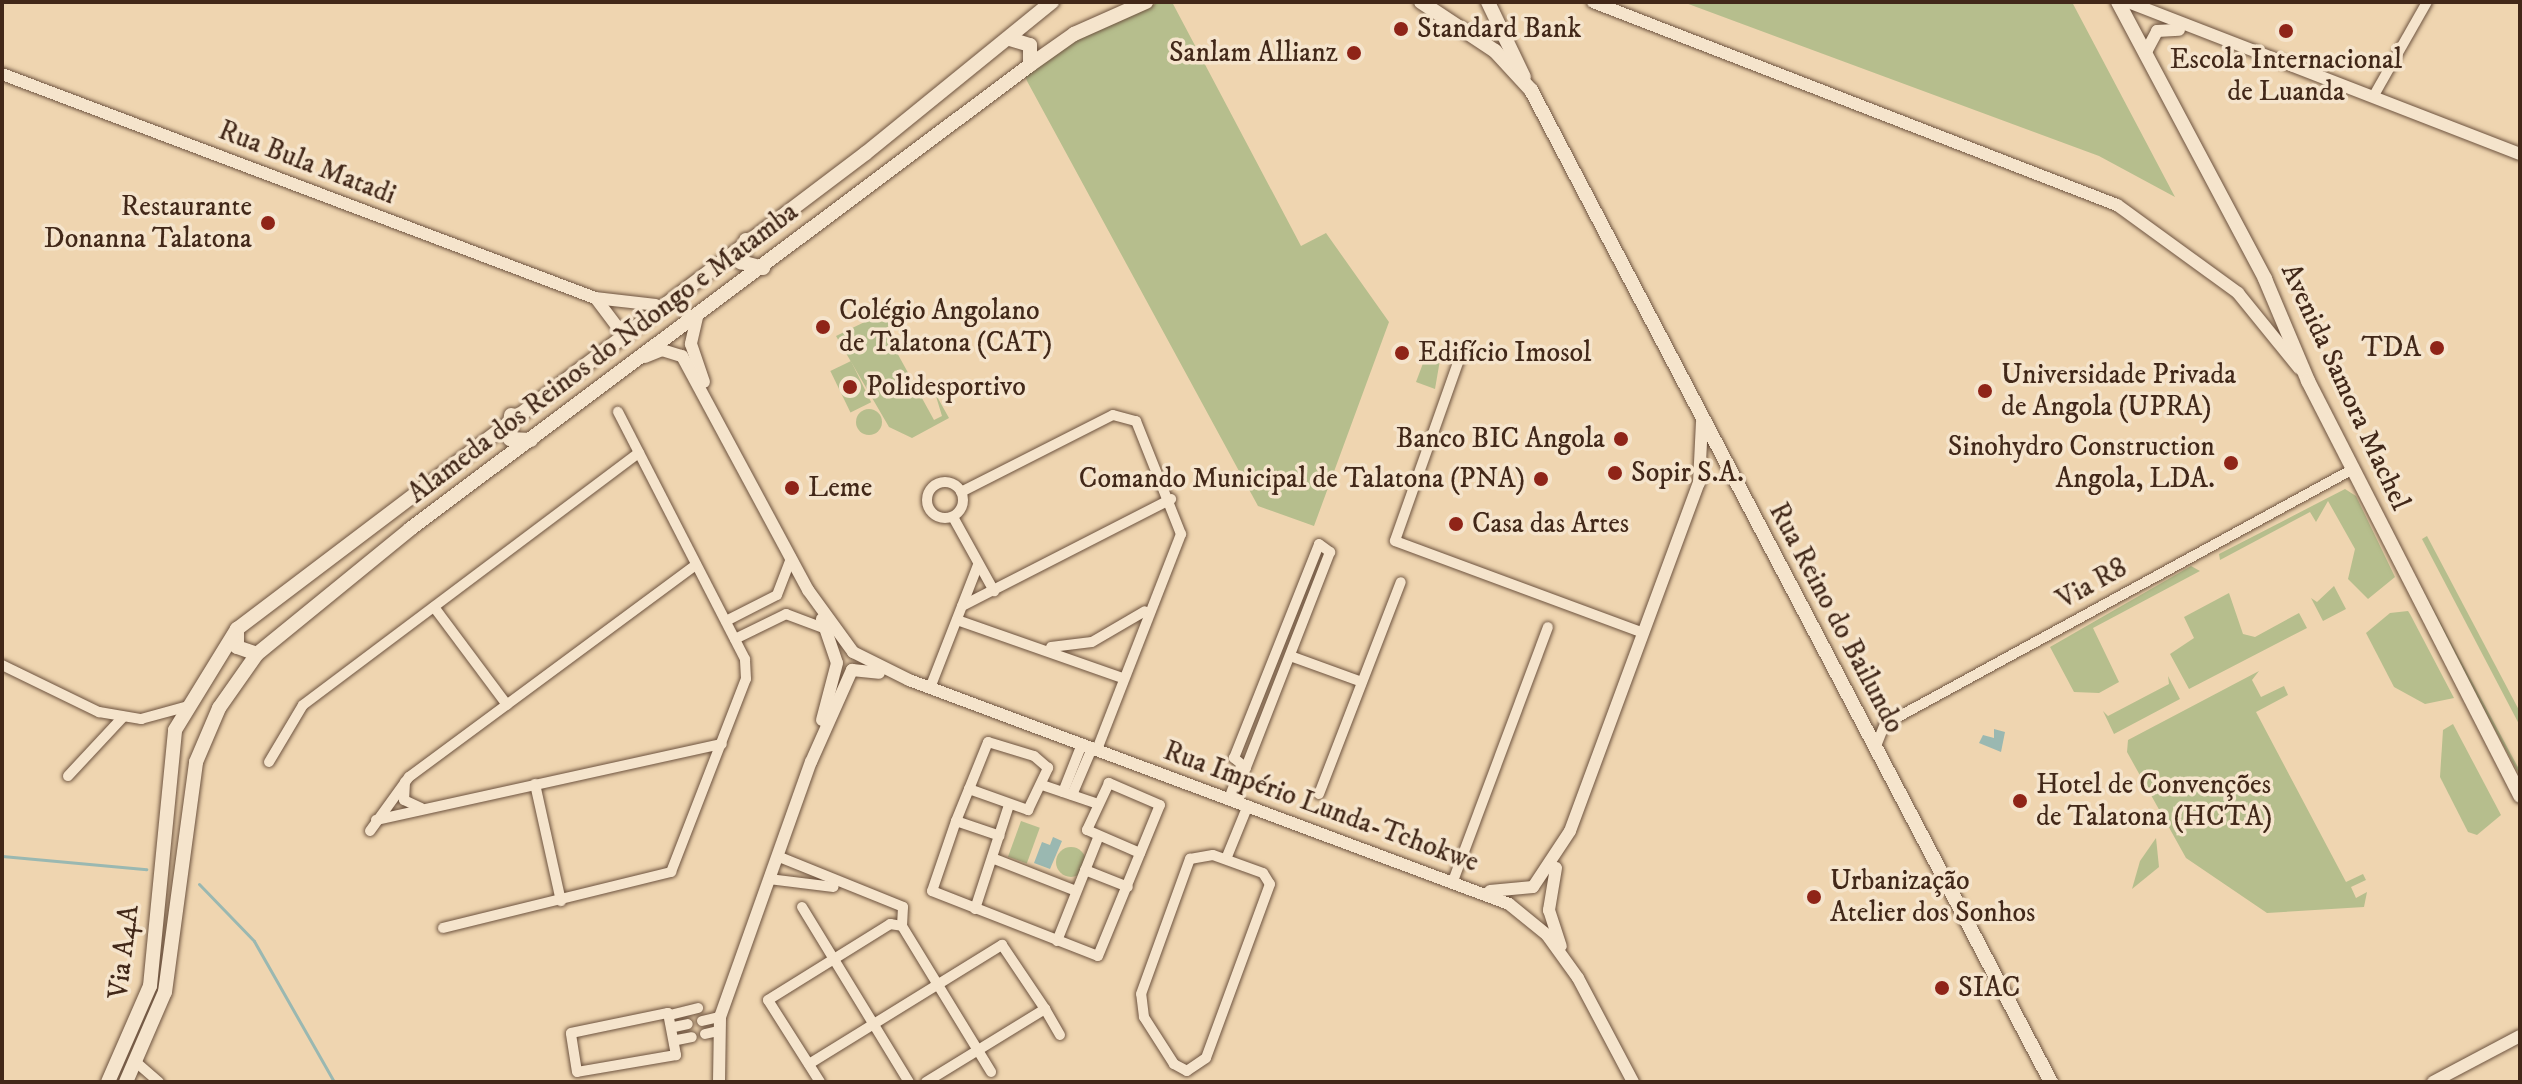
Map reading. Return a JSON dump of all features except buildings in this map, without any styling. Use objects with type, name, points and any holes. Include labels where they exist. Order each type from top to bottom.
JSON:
[{"type":"main road","name":"Alameda dos Reinos do Ndongo e Matamba","points":[[162,821],[185,707],[237,629],[511,415],[1010,39],[1052,2]]},
{"type":"main road","name":"Alameda dos Reinos do Ndongo e Matamba","points":[[126,1082],[157,1019],[171,947],[182,827],[205,739],[257,654],[531,440],[1030,65],[1074,34],[1146,2]]},
{"type":"main road","name":"Rua Reino do Bailundo","points":[[1421,2],[1495,51],[1531,90],[2051,1082]]},
{"type":"main road","points":[[1488,2],[1531,90]]},
{"type":"main road","name":"Avenida Samora Machel","points":[[2118,2],[2265,279],[2308,381],[2520,796]]},
{"type":"main road","points":[[1010,39],[1030,45],[1030,65]]},
{"type":"main road","points":[[747,239],[741,262],[763,268]]},
{"type":"main road","points":[[511,415],[510,439],[531,440]]},
{"type":"main road","points":[[237,629],[237,647],[257,654]]},
{"type":"main road","name":"Via A4A","points":[[108,1082],[142,1015],[155,946],[162,821]]},
{"type":"street","points":[[1593,2],[2117,205],[2238,293],[2308,381]]},
{"type":"street","points":[[2128,2],[2194,32],[2520,154]]},
{"type":"street","points":[[2403,41],[2419,2]]},
{"type":"street","points":[[2373,97],[2427,2]]},
{"type":"street","points":[[2145,54],[2157,31],[2194,32]]},
{"type":"street","name":"Rua Bula Matadi","points":[[2,74],[595,298],[656,305]]},
{"type":"street","points":[[595,298],[621,332]]},
{"type":"street","name":"Rua Império Lunda-Tchokwe","points":[[698,313],[691,344],[716,411]]},
{"type":"street","name":"Rua Império Lunda-Tchokwe","points":[[645,357],[662,350],[682,356],[716,411],[808,590],[837,663],[852,670],[909,680]]},
{"type":"street","points":[[1460,357],[1395,541],[1644,633]]},
{"type":"street","points":[[1578,978],[1549,910],[1570,831],[1704,467],[1698,411]]},
{"type":"street","points":[[443,928],[671,872],[746,679],[735,639],[618,412]]},
{"type":"street","points":[[961,492],[1113,415],[1136,421],[1171,499],[1181,534],[1147,610],[1123,678],[1068,794]]},
{"type":"street","points":[[269,762],[303,705],[639,453]]},
{"type":"street","name":"Via R8","points":[[1878,756],[1876,737],[1885,724],[2353,469]]},
{"type":"street","points":[[953,517],[935,515],[928,495],[940,483],[961,492]]},
{"type":"street","points":[[953,517],[963,505],[961,492]]},
{"type":"street","points":[[962,606],[1171,499]]},
{"type":"street","points":[[953,517],[994,591]]},
{"type":"street","points":[[1319,544],[1330,552],[1252,765],[1241,766],[1234,758],[1319,544]]},
{"type":"street","points":[[726,621],[777,595],[791,558]]},
{"type":"street","points":[[370,831],[409,777],[696,565]]},
{"type":"street","points":[[930,688],[978,565]]},
{"type":"street","points":[[1319,794],[1401,582]]},
{"type":"street","name":"Rua Império Lunda-Tchokwe","points":[[808,590],[853,652],[909,680],[1471,887],[1532,920],[1578,978],[1633,1082]]},
{"type":"street","points":[[777,595],[786,614],[826,629]]},
{"type":"street","points":[[434,607],[507,705]]},
{"type":"street","points":[[1044,647],[1092,642],[1147,610]]},
{"type":"street","points":[[735,639],[786,614]]},
{"type":"street","points":[[957,620],[1044,647],[1123,678]]},
{"type":"street","points":[[1453,881],[1548,627]]},
{"type":"street","points":[[719,1082],[720,1017],[811,762],[852,670],[853,652],[843,651],[837,663],[811,762]]},
{"type":"street","points":[[1293,657],[1362,682]]},
{"type":"street","points":[[2,665],[68,702],[123,717],[185,707]]},
{"type":"street","points":[[68,776],[123,717]]},
{"type":"street","points":[[969,789],[1028,810],[1045,786],[1042,760],[991,739],[969,789],[956,821],[932,891],[1057,941],[1101,956],[1160,802],[1116,783],[1095,803],[1087,830],[1098,838],[1140,853]]},
{"type":"street","points":[[376,820],[722,744]]},
{"type":"street","points":[[1229,799],[1241,766]]},
{"type":"street","points":[[409,777],[404,800],[423,808]]},
{"type":"street","points":[[535,784],[561,901]]},
{"type":"street","points":[[1045,786],[1095,803]]},
{"type":"street","points":[[975,909],[1009,805]]},
{"type":"street","points":[[1226,859],[1248,805]]},
{"type":"street","points":[[956,821],[1000,836]]},
{"type":"street","points":[[1471,887],[1533,887],[1570,831]]},
{"type":"street","points":[[1057,941],[1098,838]]},
{"type":"street","points":[[1203,853],[1226,859],[1263,873],[1270,884],[1206,1058],[1187,1071],[1174,1064],[1144,1017],[1142,987],[1190,859],[1203,853]]},
{"type":"street","points":[[777,856],[842,887],[883,902],[896,917],[991,1072]]},
{"type":"street","points":[[992,858],[1076,891]]},
{"type":"street","points":[[786,884],[794,863]]},
{"type":"street","points":[[1085,870],[1128,887]]},
{"type":"street","points":[[769,879],[786,884],[842,887]]},
{"type":"street","points":[[802,907],[909,1082]]},
{"type":"street","points":[[820,1082],[768,1000],[896,917]]},
{"type":"street","points":[[809,1064],[1002,945],[1060,1035]]},
{"type":"street","points":[[670,1015],[677,1040],[674,1055],[583,1075],[569,1041],[571,1033],[698,1008]]},
{"type":"street","points":[[926,1082],[1045,1009]]},
{"type":"street","points":[[702,1021],[720,1017]]},
{"type":"street","points":[[674,1027],[688,1024]]},
{"type":"street","points":[[705,1034],[718,1031]]},
{"type":"street","points":[[2433,1082],[2520,1036]]},
{"type":"street","points":[[677,1040],[692,1037]]},
{"type":"street","points":[[137,1063],[159,1082]]},
{"type":"green space","points":[[1160,2],[1172,2],[1301,246],[1326,233],[1389,322],[1314,526],[1258,506],[1025,75],[1081,36]]},
{"type":"green space","points":[[1683,2],[2072,2],[2175,197],[2099,156]]},
{"type":"green space","points":[[891,309],[908,343],[893,324],[884,329],[934,420],[942,416],[935,393],[949,418],[912,438],[889,427],[836,336]]},
{"type":"green space","points":[[1428,350],[1441,354],[1435,389],[1416,382]]},
{"type":"green space","name":"Polidesportivo","points":[[851,361],[871,402],[850,412],[830,371]]},
{"type":"green space","points":[[869,409],[878,413],[882,422],[878,431],[869,435],[860,431],[856,422],[860,413]]},
{"type":"green space","points":[[2345,489],[2356,496],[2395,577],[2368,599],[2348,579],[2355,549],[2328,501],[2316,522],[2310,512],[2220,560],[2219,554]]},
{"type":"green space","points":[[2427,536],[2520,712],[2520,726],[2422,539]]},
{"type":"green space","points":[[2409,564],[2520,771],[2520,776],[2406,566]]},
{"type":"green space","points":[[2191,566],[2200,571],[2093,628],[2119,682],[2099,693],[2074,692],[2050,647]]},
{"type":"green space","points":[[2334,586],[2346,609],[2323,621],[2311,598],[2317,602]]},
{"type":"green space","points":[[2229,593],[2243,634],[2255,637],[2299,613],[2307,628],[2189,689],[2170,654],[2194,638],[2184,617]]},
{"type":"green space","points":[[2408,611],[2454,698],[2425,704],[2394,687],[2366,633],[2390,613]]},
{"type":"green space","points":[[2259,671],[2252,680],[2261,697],[2284,686],[2288,695],[2256,712],[2346,882],[2363,874],[2366,880],[2351,887],[2356,898],[2367,892],[2364,907],[2267,913],[2186,858],[2127,752],[2128,740]]},
{"type":"green space","points":[[2168,676],[2180,699],[2114,734],[2103,711],[2108,716],[2169,684]]},
{"type":"green space","points":[[2453,724],[2501,815],[2477,835],[2468,832],[2440,777],[2443,730]]},
{"type":"green space","points":[[1021,821],[1040,828],[1027,864],[1008,857]]},
{"type":"green space","points":[[2156,838],[2159,867],[2132,889],[2140,861]]},
{"type":"green space","points":[[1071,847],[1082,851],[1086,862],[1082,873],[1071,877],[1060,873],[1056,862],[1060,851]]},
{"type":"water","points":[[1994,729],[2005,732],[2001,752],[1979,743],[1983,735],[1994,738]]},
{"type":"water","points":[[1053,837],[1062,841],[1050,869],[1034,863],[1042,842],[1050,845]]},
{"type":"waterway","points":[[2,856],[146,869]]},
{"type":"waterway","points":[[199,884],[254,941],[334,1082]]},
{"type":"place","name":"Standard Bank","points":[[1401,29]]},
{"type":"place","name":"Escola Internacional de Luanda","points":[[2286,31]]},
{"type":"place","name":"Sanlam Allianz","points":[[1354,53]]},
{"type":"place","name":"Restaurante Donanna Talatona","points":[[268,223]]},
{"type":"place","name":"Colégio Angolano de Talatona (CAT)","points":[[823,327]]},
{"type":"place","name":"TDA","points":[[2437,348]]},
{"type":"place","name":"Edifício Imosol","points":[[1402,353]]},
{"type":"place","name":"Polidesportivo","points":[[850,387]]},
{"type":"place","name":"Universidade Privada de Angola (UPRA)","points":[[1985,391]]},
{"type":"place","name":"Banco BIC Angola","points":[[1621,439]]},
{"type":"place","name":"Sinohydro Construction Angola, LDA.","points":[[2231,463]]},
{"type":"place","name":"Sopir S.A.","points":[[1615,473]]},
{"type":"place","name":"Comando Municipal de Talatona (PNA)","points":[[1541,479]]},
{"type":"place","name":"Leme","points":[[792,488]]},
{"type":"place","name":"Casa das Artes","points":[[1456,524]]},
{"type":"place","name":"Hotel de Convenções de Talatona (HCTA)","points":[[2020,801]]},
{"type":"place","name":"Urbanização Atelier dos Sonhos","points":[[1814,897]]},
{"type":"place","name":"SIAC","points":[[1942,988]]}]
